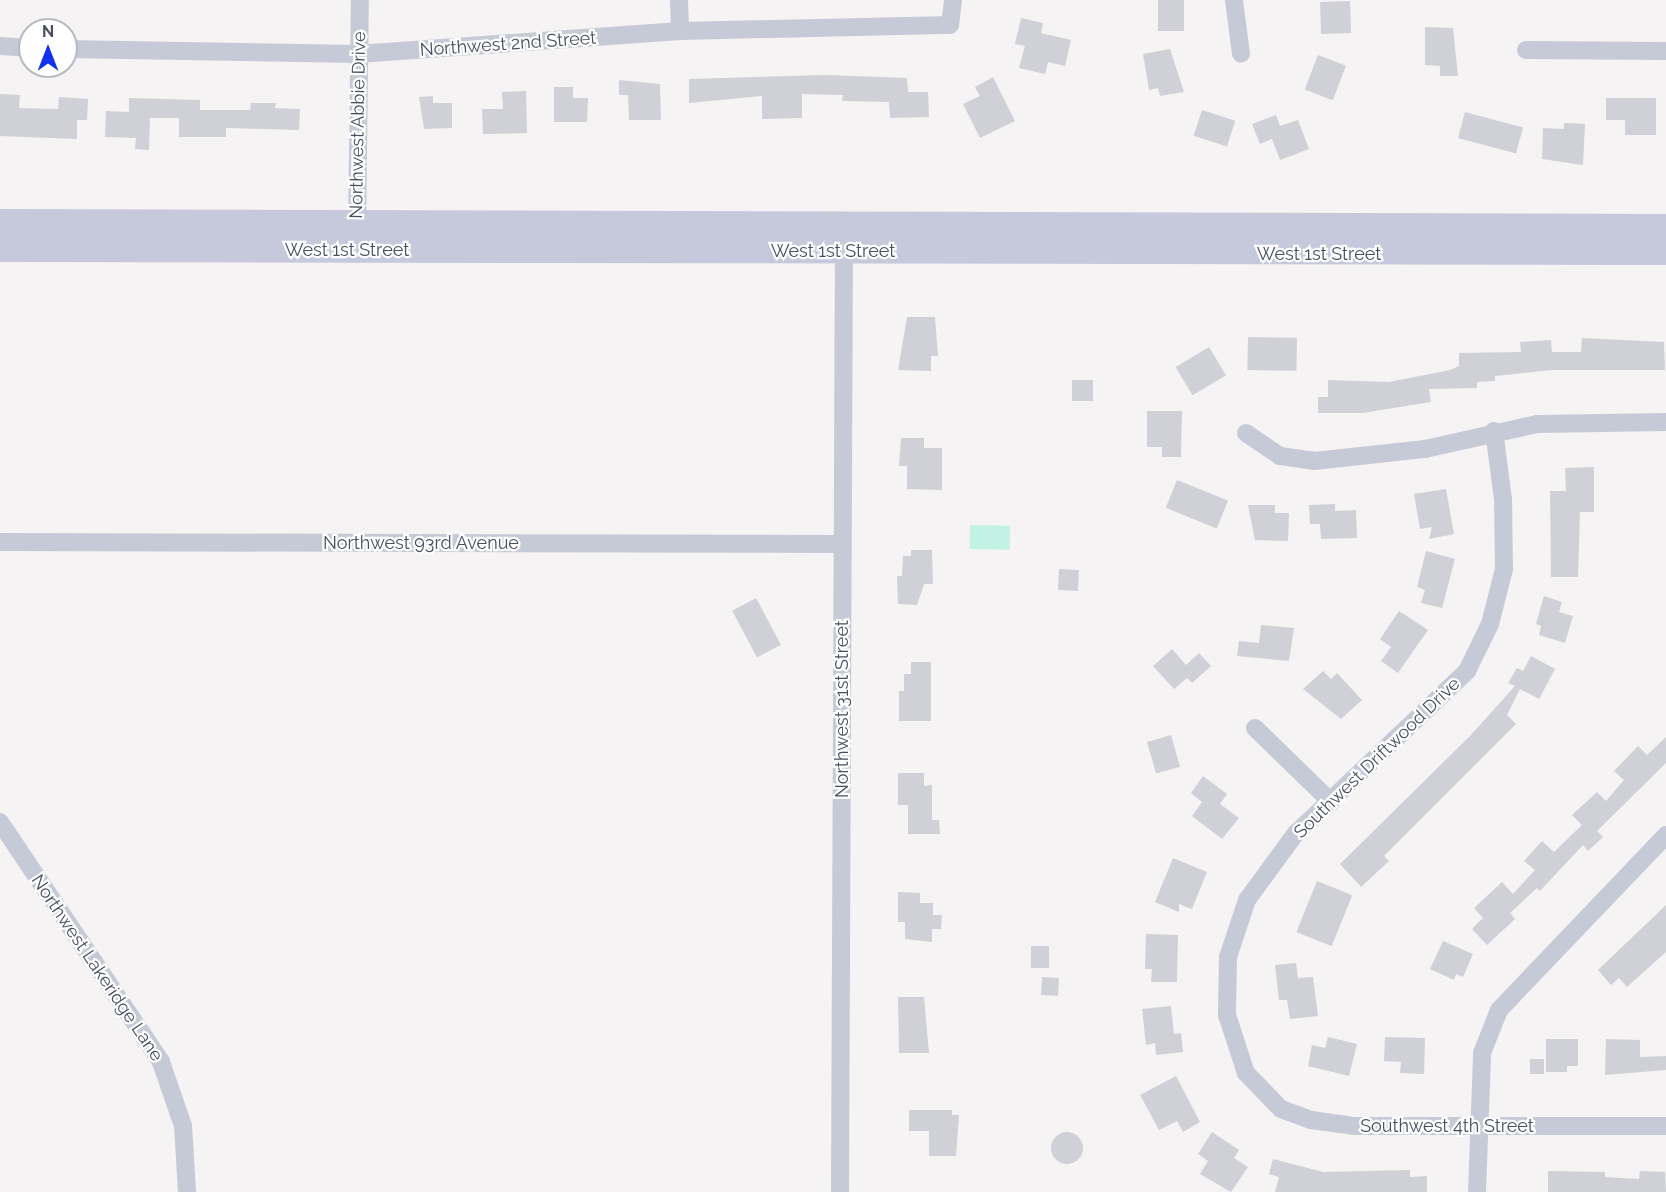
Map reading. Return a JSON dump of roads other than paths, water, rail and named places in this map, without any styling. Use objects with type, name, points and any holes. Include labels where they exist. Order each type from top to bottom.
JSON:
[{"type":"main road","name":"West 1st Street","points":[[0,222],[357,238]]},
{"type":"main road","name":"West 1st Street","points":[[844,239],[1666,227]]},
{"type":"main road","name":"West 1st Street","points":[[0,248],[357,238],[844,239],[1666,251]]},
{"type":"street","name":"Northwest Abbie Drive","points":[[357,238],[360,0]]},
{"type":"street","points":[[680,0],[680,31]]},
{"type":"street","name":"Northwest 2nd Street","points":[[78,49],[358,54],[680,31],[950,25],[953,0]]},
{"type":"street","points":[[1234,0],[1241,54]]},
{"type":"street","points":[[0,46],[18,47]]},
{"type":"street","points":[[1526,50],[1666,51]]},
{"type":"street","name":"Northwest 31st Street","points":[[840,1192],[844,239]]},
{"type":"street","points":[[1246,434],[1280,456],[1314,461],[1425,449],[1494,431],[1537,424],[1666,422]]},
{"type":"street","name":"Southwest Driftwood Drive","points":[[1246,1073],[1227,1015],[1228,957],[1247,900],[1296,832],[1331,802],[1467,671],[1490,624],[1504,569],[1503,499],[1494,431]]},
{"type":"street","name":"Northwest 93rd Avenue","points":[[0,542],[842,544]]},
{"type":"street","points":[[1255,728],[1331,802]]},
{"type":"street","name":"Northwest Lakeridge Lane","points":[[0,822],[161,1062],[183,1126],[186,1192]]},
{"type":"street","points":[[1477,1192],[1482,1053],[1499,1010],[1666,835]]},
{"type":"street","name":"Southwest 4th Street","points":[[1246,1073],[1281,1108],[1311,1120],[1354,1126],[1666,1126]]}]
